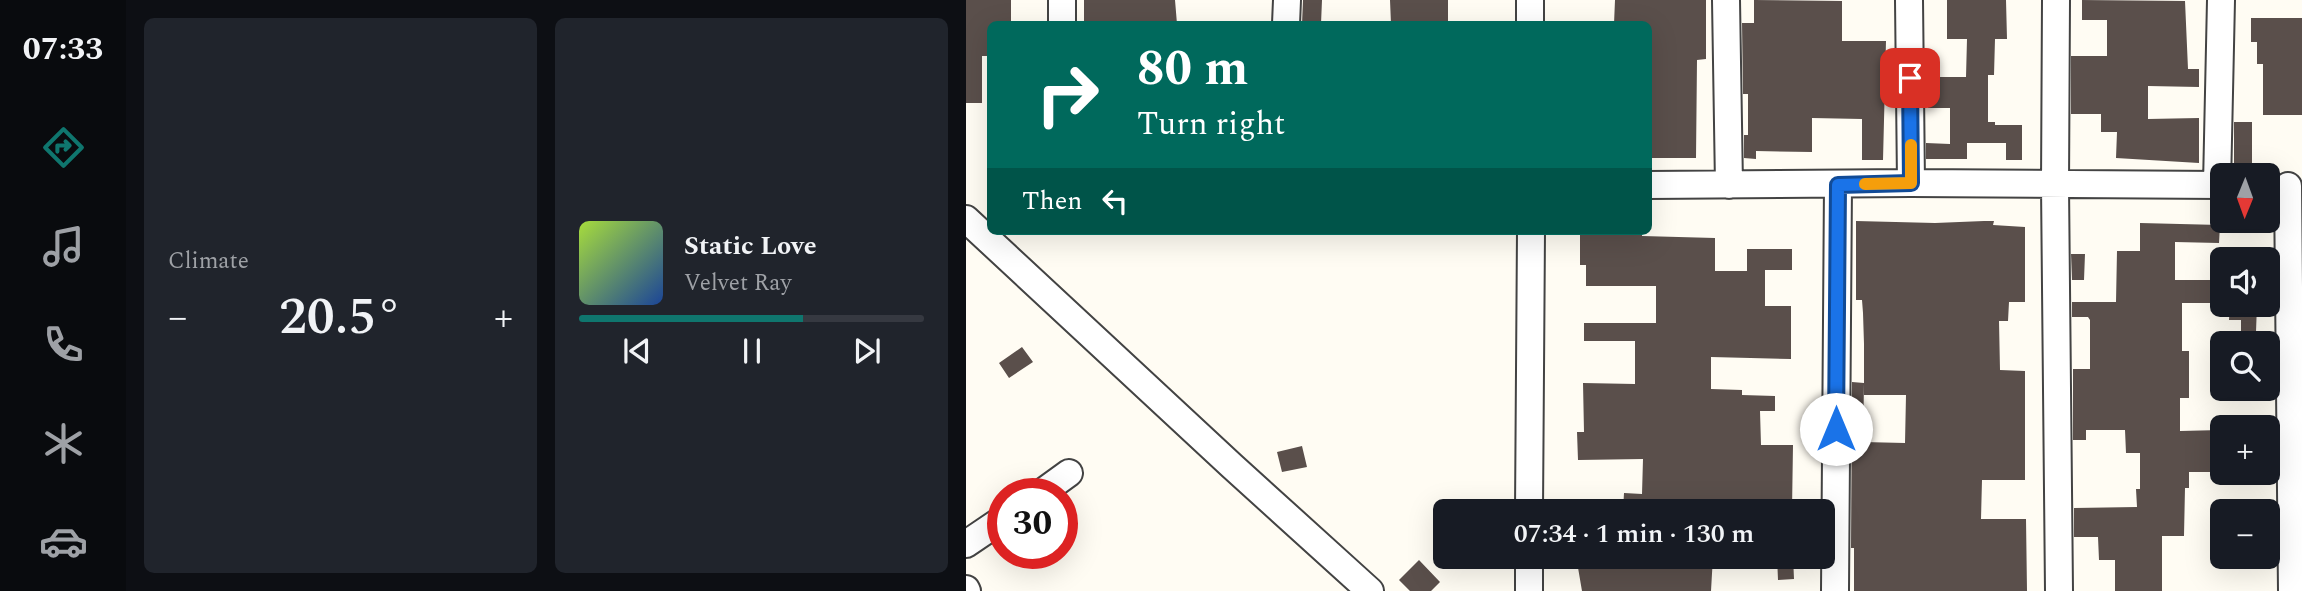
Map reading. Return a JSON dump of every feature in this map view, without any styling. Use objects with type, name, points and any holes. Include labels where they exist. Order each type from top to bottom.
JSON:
[{"type":"street","points":[[1062,0],[1062,21]]},
{"type":"street","points":[[1286,0],[1286,21]]},
{"type":"street","points":[[1530,0],[1530,21]]},
{"type":"street","points":[[1726,0],[1729,185]]},
{"type":"street","points":[[1909,0],[1911,183]]},
{"type":"street","points":[[2056,0],[2059,591]]},
{"type":"street","points":[[2220,163],[2221,0]]},
{"type":"street","points":[[1652,186],[1911,183],[2210,186]]},
{"type":"street","points":[[1835,591],[1838,185]]},
{"type":"street","points":[[2286,186],[2292,591]]},
{"type":"street","points":[[987,210],[966,220],[1370,591]]},
{"type":"street","points":[[1529,499],[1531,235]]},
{"type":"street","points":[[1062,478],[1069,473]]},
{"type":"street","points":[[966,544],[987,530]]},
{"type":"street","points":[[1529,569],[1529,591]]},
{"type":"building","points":[[966,0],[1011,0],[1011,21],[987,21],[987,56],[982,56],[982,103],[966,103]]},
{"type":"building","points":[[1084,0],[1175,0],[1177,21],[1084,21]]},
{"type":"building","points":[[1303,0],[1322,0],[1321,21],[1302,21]]},
{"type":"building","points":[[1390,0],[1448,0],[1448,21],[1391,21]]},
{"type":"building","points":[[1615,0],[1706,0],[1706,59],[1697,60],[1696,158],[1652,158],[1652,21],[1614,21]]},
{"type":"building","points":[[1754,0],[1842,1],[1842,41],[1886,41],[1883,160],[1862,160],[1862,119],[1812,118],[1812,152],[1756,151],[1756,159],[1744,158],[1744,135],[1748,135],[1748,94],[1743,94],[1742,23],[1754,23]]},
{"type":"building","points":[[1947,0],[2006,0],[2007,39],[1995,39],[1994,75],[1988,75],[1988,122],[1995,122],[1995,125],[2022,125],[2022,160],[2006,160],[2006,143],[1967,143],[1967,159],[1926,159],[1926,143],[1950,144],[1950,108],[1928,108],[1928,77],[1966,77],[1967,39],[1947,39]]},
{"type":"building","points":[[2082,0],[2185,1],[2188,69],[2199,69],[2199,87],[2148,86],[2148,119],[2199,118],[2199,163],[2116,158],[2117,132],[2101,132],[2101,114],[2071,114],[2071,56],[2107,56],[2107,20],[2082,20]]},
{"type":"building","points":[[2251,18],[2302,18],[2302,115],[2263,115],[2263,64],[2257,64],[2257,42],[2251,42]]},
{"type":"building","points":[[2234,122],[2252,122],[2252,163],[2234,163]]},
{"type":"building","points":[[1856,221],[1994,221],[1993,225],[2025,227],[2025,302],[2009,302],[2008,321],[1999,321],[2000,370],[2025,371],[2025,480],[1982,480],[1981,519],[2026,519],[2027,591],[1854,591],[1854,548],[1851,548],[1852,382],[1864,383],[1862,300],[1856,300]],"holes":[[[1864,383],[1864,395],[1906,395],[1905,443],[1863,442]]]},
{"type":"building","points":[[2140,223],[2210,225],[2210,233],[2220,233],[2219,243],[2175,242],[2175,280],[2210,280],[2210,303],[2182,303],[2182,351],[2189,351],[2189,398],[2180,398],[2180,431],[2210,430],[2210,472],[2189,472],[2189,488],[2185,488],[2184,536],[2162,536],[2162,591],[2115,591],[2115,560],[2099,560],[2098,537],[2074,537],[2074,508],[2137,507],[2140,453],[2126,453],[2125,430],[2086,430],[2086,440],[2073,440],[2073,369],[2090,369],[2090,320],[2088,317],[2072,317],[2072,302],[2116,302],[2117,251],[2140,251]]},
{"type":"building","points":[[1580,235],[1715,238],[1715,271],[1747,271],[1747,249],[1792,249],[1792,270],[1765,270],[1765,306],[1791,306],[1791,359],[1711,357],[1711,389],[1742,390],[1742,395],[1775,396],[1775,411],[1760,411],[1761,445],[1793,445],[1792,499],[1624,499],[1624,493],[1642,494],[1643,459],[1578,460],[1577,432],[1584,432],[1583,383],[1635,384],[1635,341],[1584,341],[1584,323],[1656,323],[1656,286],[1586,286],[1586,265],[1580,265]]},
{"type":"building","points":[[2071,254],[2085,254],[2084,280],[2072,280]]},
{"type":"building","points":[[2229,317],[2257,317],[2256,331],[2241,331],[2241,320],[2229,320]]},
{"type":"building","points":[[1022,347],[1033,362],[1009,378],[999,363]]},
{"type":"building","points":[[1302,446],[1307,467],[1282,472],[1277,452]]},
{"type":"building","points":[[1419,560],[1440,582],[1431,591],[1410,591],[1399,580]]},
{"type":"building","points":[[1578,569],[1712,569],[1711,591],[1582,591]]},
{"type":"building","points":[[1778,569],[1794,569],[1794,579],[1778,580]]},
{"type":"slow traffic","points":[[1865,184],[1911,183],[1911,145]]},
{"type":"route","points":[[1836,429],[1838,185],[1911,183],[1910,78]]}]
